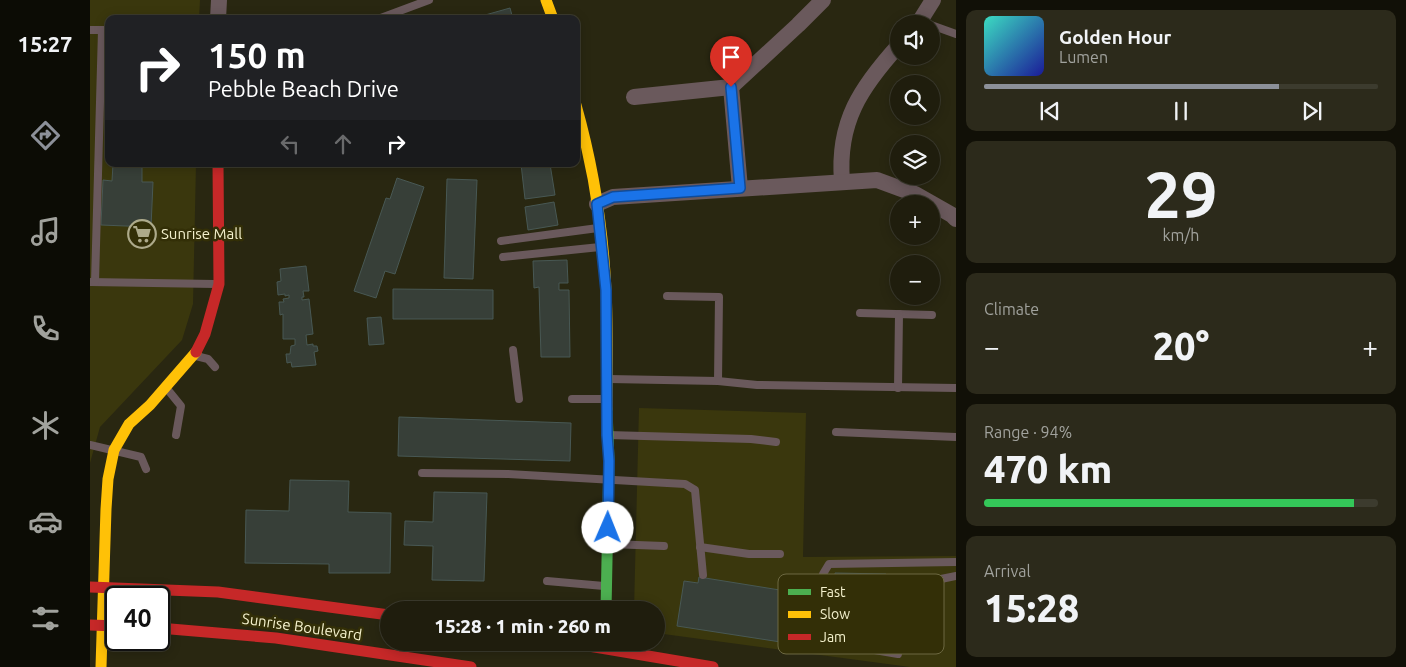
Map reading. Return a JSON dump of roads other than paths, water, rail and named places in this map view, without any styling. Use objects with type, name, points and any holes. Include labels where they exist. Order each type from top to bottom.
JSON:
[{"type":"street","points":[[218,0],[218,15]]},
{"type":"street","points":[[546,0],[552,15]]},
{"type":"street","points":[[634,97],[731,87],[823,0]]},
{"type":"street","points":[[927,15],[933,0]]},
{"type":"street","points":[[842,181],[840,160],[848,119],[868,83],[890,56]]},
{"type":"street","points":[[731,87],[740,188]]},
{"type":"street","points":[[580,119],[587,145],[597,204],[606,290],[609,480],[606,601]]},
{"type":"street","points":[[101,667],[108,479],[114,450],[129,424],[150,405],[194,356],[205,334],[219,284],[218,167]]},
{"type":"street","points":[[597,204],[613,197],[877,180],[916,194],[956,219]]},
{"type":"street","name":"Sunrise Boulevard","points":[[90,588],[218,592],[380,614]]},
{"type":"street","points":[[90,625],[105,625]]},
{"type":"street","name":"Sunrise Boulevard","points":[[170,628],[270,636],[471,667]]},
{"type":"street","points":[[611,651],[713,667]]},
{"type":"lane","points":[[389,15],[429,0]]},
{"type":"lane","points":[[940,28],[956,34]]},
{"type":"lane","points":[[90,30],[105,30],[93,282],[219,284]]},
{"type":"lane","points":[[501,241],[600,228]]},
{"type":"lane","points":[[503,257],[602,246]]},
{"type":"lane","points":[[667,296],[719,297],[718,381]]},
{"type":"lane","points":[[860,314],[932,315]]},
{"type":"lane","points":[[898,388],[899,314]]},
{"type":"lane","points":[[513,350],[519,399]]},
{"type":"lane","points":[[194,356],[208,359],[215,367]]},
{"type":"lane","points":[[607,379],[718,381],[757,385],[956,388]]},
{"type":"lane","points":[[166,387],[181,406],[176,435]]},
{"type":"lane","points":[[572,399],[607,399]]},
{"type":"lane","points":[[836,432],[956,436]]},
{"type":"lane","points":[[607,435],[751,439],[776,442]]},
{"type":"lane","points":[[90,444],[141,457],[146,469]]},
{"type":"lane","points":[[422,473],[508,474],[685,484],[694,490],[703,574]]},
{"type":"lane","points":[[607,544],[664,546]]},
{"type":"lane","points":[[700,547],[749,554],[780,554]]},
{"type":"lane","points":[[823,574],[829,564],[956,562]]},
{"type":"lane","points":[[547,581],[606,586]]},
{"type":"place","name":"Sunrise Mall","points":[[142,234]]}]
